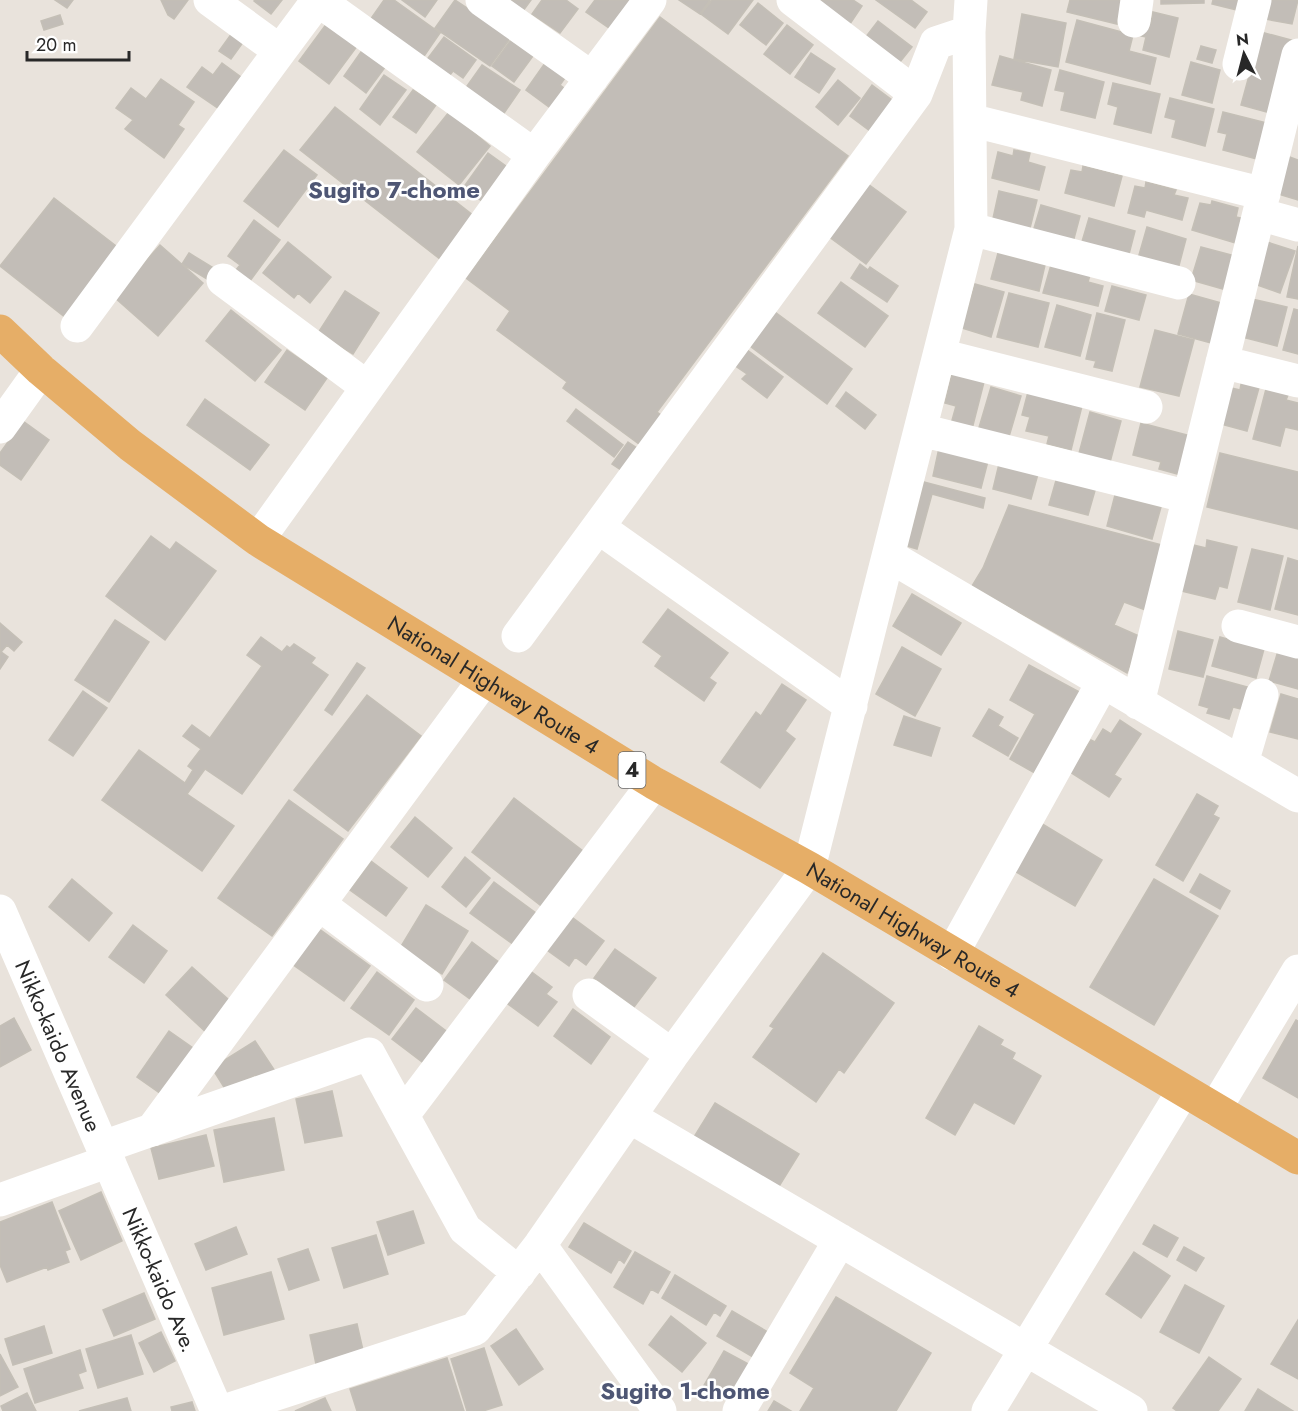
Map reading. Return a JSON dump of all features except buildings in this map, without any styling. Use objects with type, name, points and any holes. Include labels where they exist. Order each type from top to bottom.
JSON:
[{"type":"highway","name":"National Highway Route 4","points":[[0,332],[129,445],[258,540],[654,783],[809,868],[1298,1158]]},
{"type":"street","points":[[210,0],[280,51]]},
{"type":"street","points":[[76,326],[318,0],[534,155]]},
{"type":"street","points":[[482,0],[592,78]]},
{"type":"street","points":[[258,540],[534,155],[650,0]]},
{"type":"street","points":[[793,0],[916,94]]},
{"type":"street","points":[[1239,64],[1255,0]]},
{"type":"street","points":[[518,636],[916,94],[936,43],[970,16]]},
{"type":"street","points":[[224,1411],[475,1329],[540,1245],[672,1055],[809,868],[971,229],[970,16]]},
{"type":"street","points":[[1138,703],[1297,63]]},
{"type":"street","points":[[970,120],[1261,204],[1298,225]]},
{"type":"street","points":[[971,229],[1179,283]]},
{"type":"street","points":[[223,280],[367,387]]},
{"type":"street","points":[[940,355],[1146,407]]},
{"type":"street","points":[[1222,362],[1298,381]]},
{"type":"street","points":[[0,427],[41,370]]},
{"type":"street","points":[[921,430],[1189,497]]},
{"type":"street","points":[[598,527],[850,706]]},
{"type":"street","points":[[889,556],[1298,796]]},
{"type":"street","points":[[1238,626],[1298,642]]},
{"type":"street","points":[[152,1130],[484,680]]},
{"type":"street","points":[[952,954],[1103,682]]},
{"type":"street","points":[[1242,763],[1262,695]]},
{"type":"street","points":[[403,1115],[654,783]]},
{"type":"street","points":[[319,904],[427,985]]},
{"type":"street","name":"Nikko-kaido Avenue","points":[[0,911],[106,1154]]},
{"type":"street","points":[[1215,1109],[1298,971]]},
{"type":"street","points":[[589,995],[672,1055]]},
{"type":"street","points":[[0,1200],[106,1154],[152,1130],[369,1054],[465,1229],[519,1273]]},
{"type":"street","points":[[988,1411],[1184,1091]]},
{"type":"street","points":[[630,1117],[1131,1411]]},
{"type":"street","name":"Nikko-kaido Ave.","points":[[106,1154],[217,1411]]},
{"type":"street","points":[[739,1411],[840,1240]]},
{"type":"street","points":[[540,1245],[660,1411]]},
{"type":"district","name":"Sugito 7-chome","points":[[394,190]]},
{"type":"district","name":"Sugito 1-chome","points":[[685,1391]]}]
